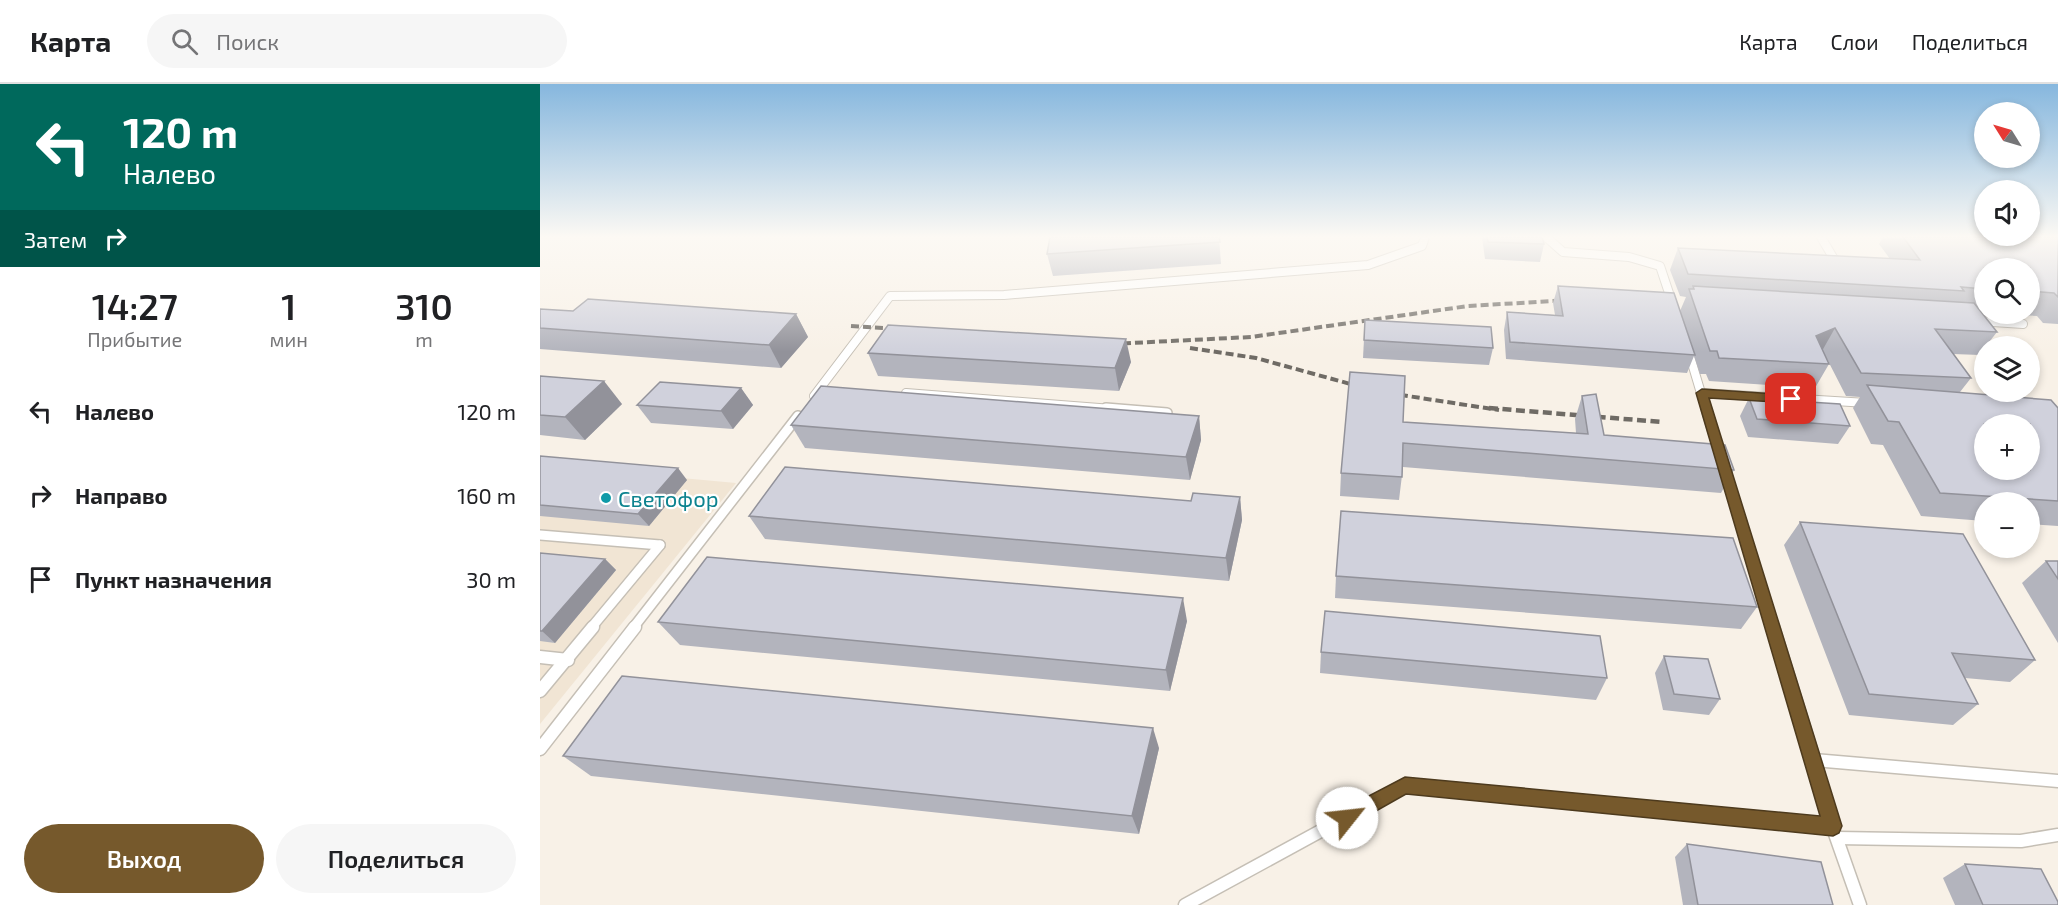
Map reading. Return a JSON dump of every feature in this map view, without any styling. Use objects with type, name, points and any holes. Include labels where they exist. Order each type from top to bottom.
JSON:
[{"type":"lane","points":[[540,749],[890,296],[1004,295],[1243,275]]},
{"type":"lane","points":[[1667,275],[1676,314]]},
{"type":"lane","points":[[1672,302],[1684,303]]},
{"type":"lane","points":[[1965,320],[1974,321]]},
{"type":"lane","points":[[1687,348],[1835,832],[1860,905]]},
{"type":"lane","points":[[820,387],[832,388]]},
{"type":"lane","points":[[892,392],[1167,412]]},
{"type":"lane","points":[[1702,393],[1875,404]]},
{"type":"lane","points":[[540,535],[660,545],[568,660],[540,691]]},
{"type":"lane","points":[[540,657],[568,660]]},
{"type":"lane","points":[[1814,760],[2058,780]]},
{"type":"lane","points":[[1185,905],[1212,899],[1405,785],[1835,832],[2021,841],[2058,835]]},
{"type":"shaded area","points":[[540,465],[736,483],[540,724]]},
{"type":"building","points":[[1709,275],[1974,275],[1974,288],[1961,287],[1964,291]]},
{"type":"building","points":[[2040,275],[2058,275],[2058,297],[2054,293],[2040,292]]},
{"type":"building","points":[[1558,286],[1674,293],[1695,355],[1510,342],[1507,312],[1563,316]]},
{"type":"building","points":[[1693,286],[1974,303],[1974,324],[1991,324],[1997,332],[1935,329],[1971,378],[1861,373],[1835,328],[1816,336],[1829,364],[1719,358],[1717,351],[1710,351],[1689,289],[1694,289]]},
{"type":"building","points":[[588,299],[796,314],[769,345],[540,328],[540,309],[573,311]]},
{"type":"building","points":[[1365,320],[1491,327],[1493,348],[1364,340]]},
{"type":"building","points":[[888,325],[1126,339],[1115,368],[868,353]]},
{"type":"building","points":[[1350,372],[1405,376],[1403,422],[1588,434],[1582,396],[1596,394],[1604,435],[1725,445],[1734,470],[1403,443],[1402,477],[1341,473]]},
{"type":"building","points":[[540,376],[604,381],[565,417],[540,415]]},
{"type":"building","points":[[660,382],[741,388],[721,411],[637,405]]},
{"type":"building","points":[[1867,385],[1974,394],[1974,402],[2051,400],[2058,408],[2058,501],[2040,500],[2040,492],[1974,492],[1974,495],[1940,493],[1899,422],[1888,421]]},
{"type":"building","points":[[821,386],[1199,416],[1186,457],[791,425]]},
{"type":"building","points":[[1749,398],[1840,404],[1850,426],[1757,419]]},
{"type":"building","name":"Светофор","points":[[540,456],[678,468],[638,514],[540,505]]},
{"type":"building","points":[[785,467],[1191,501],[1193,493],[1240,497],[1226,558],[749,516]]},
{"type":"building","points":[[1341,511],[1733,538],[1757,607],[1336,576]]},
{"type":"building","points":[[1800,522],[1963,534],[1974,553],[1974,558],[1977,558],[2035,660],[1952,653],[1978,704],[1869,694]]},
{"type":"building","points":[[540,553],[605,559],[542,631],[540,631]]},
{"type":"building","points":[[707,557],[1183,598],[1166,670],[658,622]]},
{"type":"building","points":[[2046,561],[2058,561],[2058,579]]},
{"type":"building","points":[[1325,611],[1600,636],[1607,678],[1321,652]]},
{"type":"building","points":[[1664,656],[1708,659],[1720,699],[1674,694]]},
{"type":"building","points":[[622,676],[1153,728],[1132,816],[563,756]]},
{"type":"building","points":[[1687,844],[1821,862],[1833,905],[1698,905]]},
{"type":"building","points":[[1965,864],[2041,869],[2058,905],[1983,905]]},
{"type":"railway","points":[[1111,344],[1251,337],[1468,306],[1570,300]]},
{"type":"railway","points":[[851,326],[902,329]]},
{"type":"railway","points":[[1190,348],[1256,358],[1365,388]]},
{"type":"railway","points":[[1388,393],[1499,410]]},
{"type":"railway","points":[[1489,408],[1662,422]]},
{"type":"place","name":"Светофор","points":[[606,498]]},
{"type":"route","points":[[1347,818],[1405,785],[1833,826],[1702,393],[1791,399]]}]
